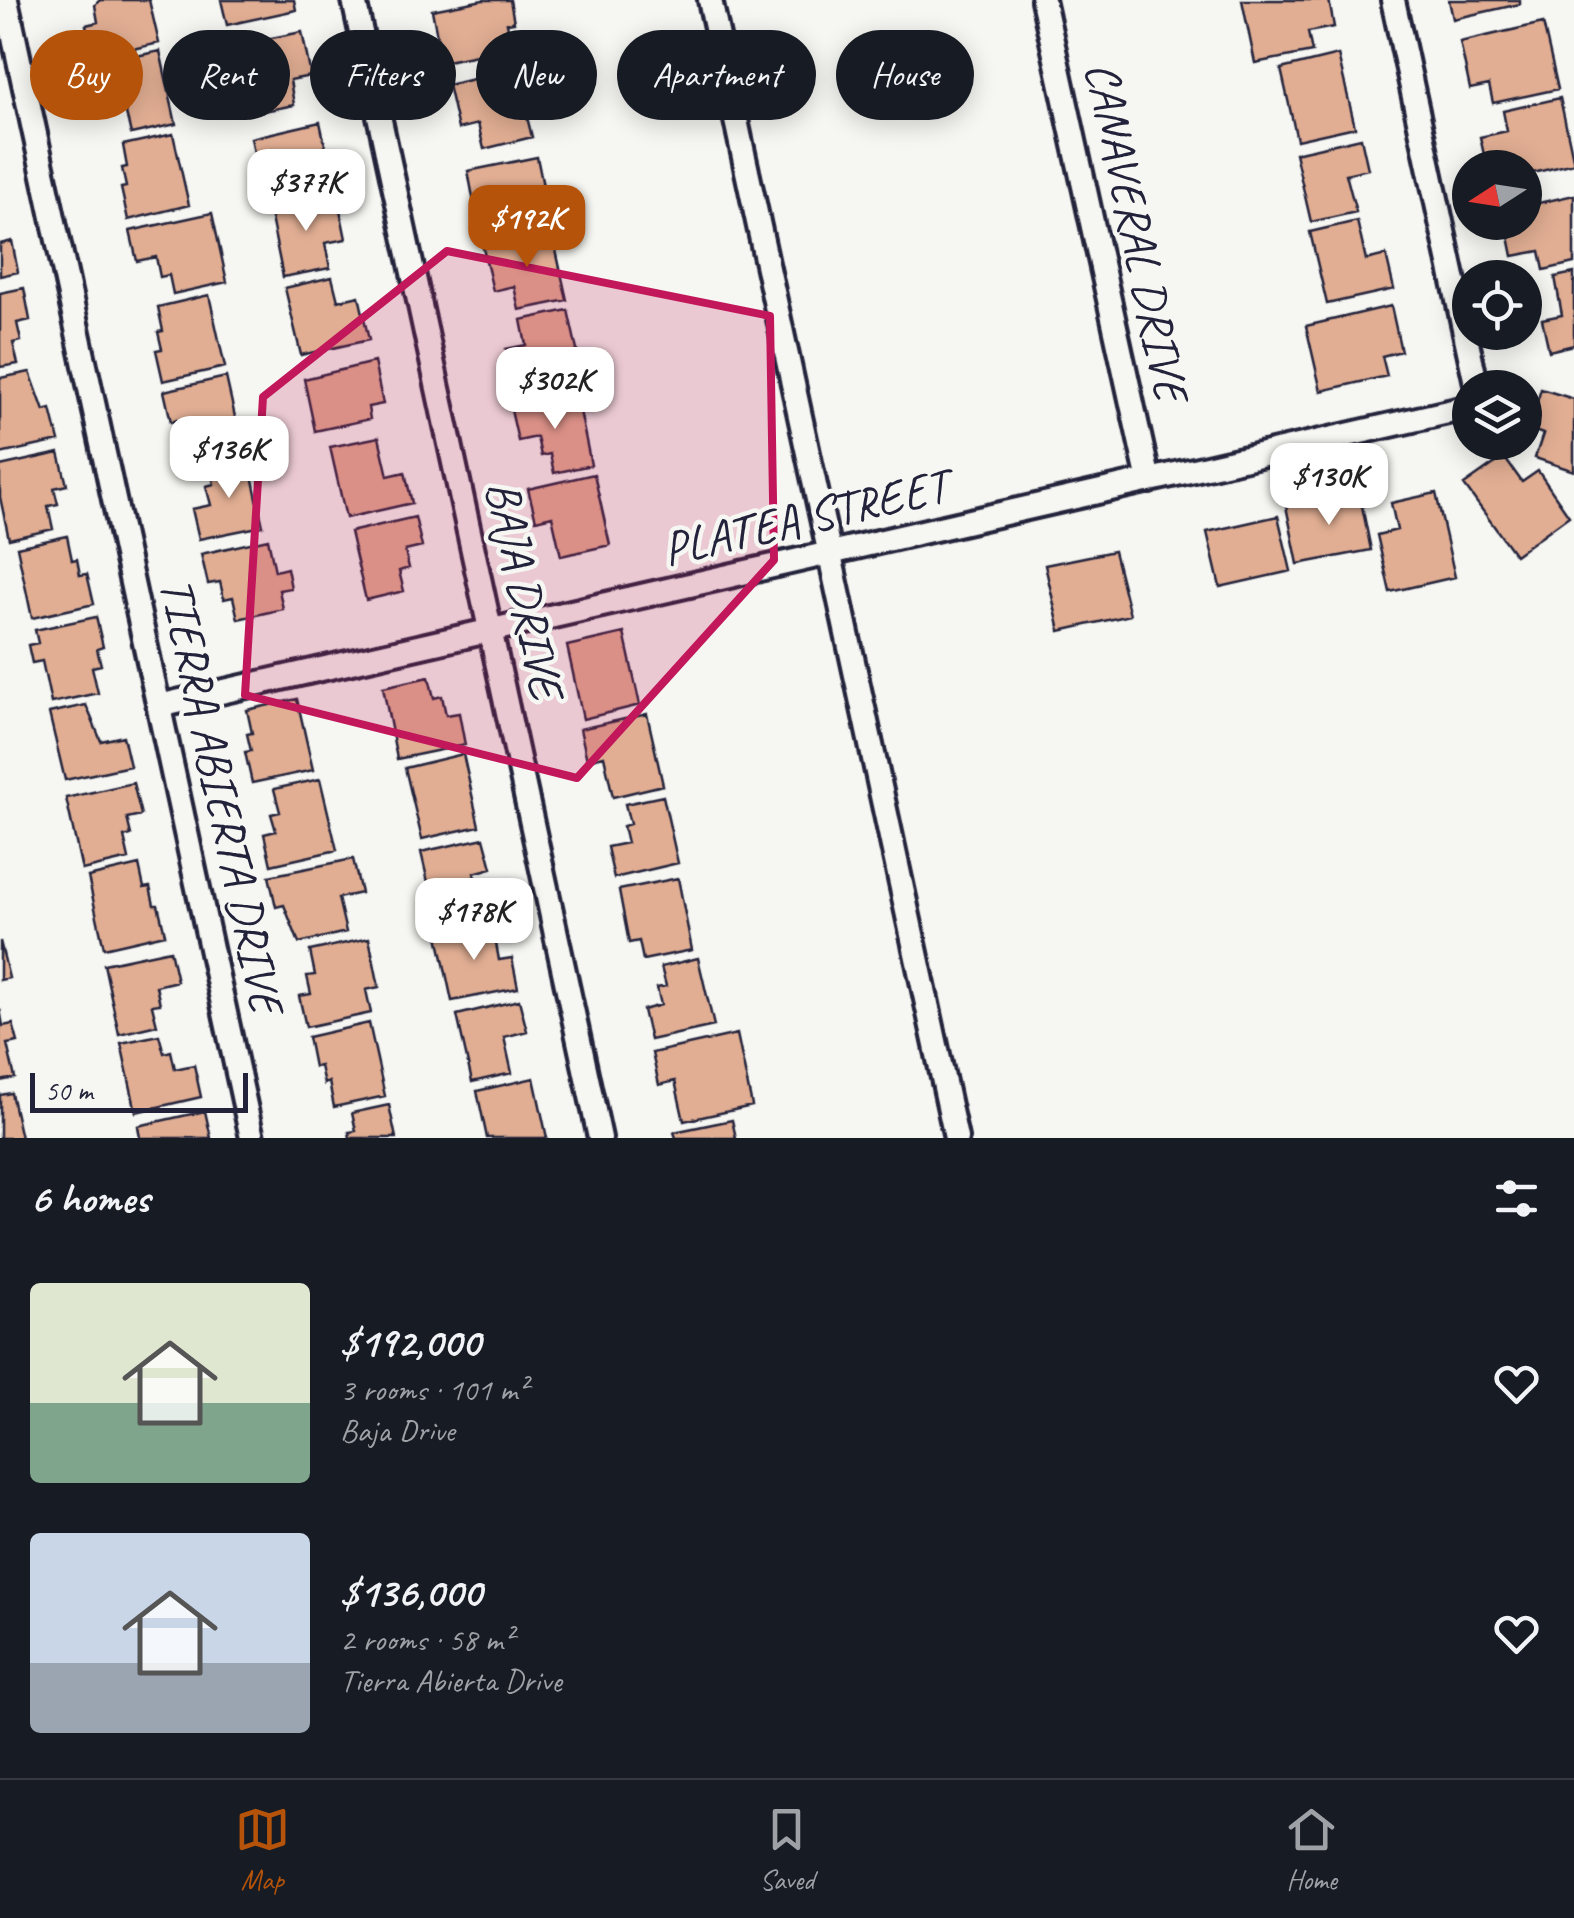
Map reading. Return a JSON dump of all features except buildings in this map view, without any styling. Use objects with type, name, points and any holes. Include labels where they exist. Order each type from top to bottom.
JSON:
[{"type":"street","name":"TIERRA ABIERTA DRIVE","points":[[6,0],[252,1138]]},
{"type":"street","name":"BAJA DRIVE","points":[[354,0],[600,1138]]},
{"type":"street","points":[[710,0],[833,554],[956,1138]]},
{"type":"street","name":"CANAVERAL DRIVE","points":[[1043,0],[1148,481]]},
{"type":"street","points":[[1393,0],[1473,370]]},
{"type":"street","name":"PLATEA STREET","points":[[159,706],[1452,411]]},
{"type":"highlighted area","points":[[447,251],[770,316],[774,560],[577,778],[245,695],[263,397]]}]
